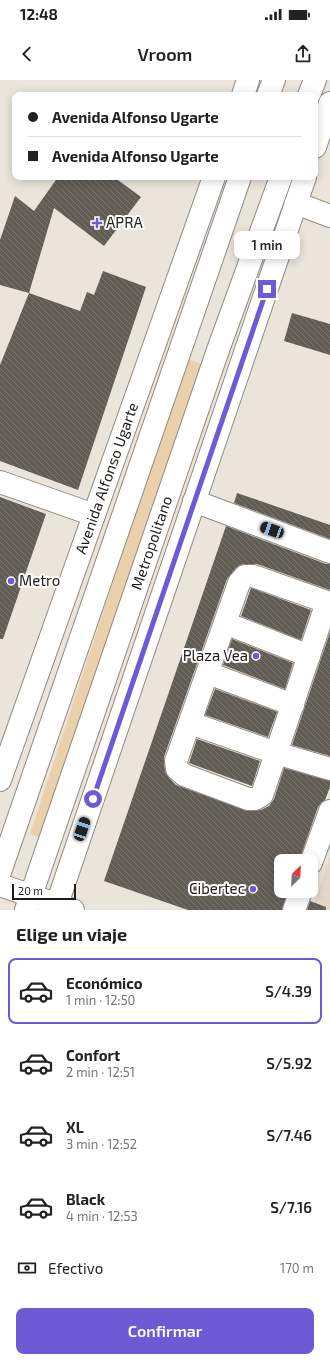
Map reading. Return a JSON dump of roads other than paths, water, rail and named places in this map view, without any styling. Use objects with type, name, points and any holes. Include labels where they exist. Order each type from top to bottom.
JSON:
[{"type":"main road","points":[[244,92],[248,80]]},
{"type":"main road","points":[[269,92],[274,80]]},
{"type":"main road","points":[[310,92],[315,80]]},
{"type":"main road","points":[[318,138],[330,103]]},
{"type":"main road","name":"Avenida Alfonso Ugarte","points":[[2,769],[213,180]]},
{"type":"main road","points":[[0,872],[239,180]]},
{"type":"main road","name":"Metropolitano","points":[[29,903],[216,355],[280,180]]},
{"type":"main road","points":[[0,885],[29,903],[62,908],[194,501],[304,180]]},
{"type":"main road","points":[[296,203],[330,216]]},
{"type":"main road","points":[[0,482],[94,515]]},
{"type":"main road","points":[[194,501],[330,552]]},
{"type":"main road","points":[[245,576],[253,576],[329,603],[309,656],[262,795],[255,799],[248,799],[184,775],[177,769],[176,761],[239,583],[245,576]]},
{"type":"main road","points":[[225,623],[309,656]]},
{"type":"main road","points":[[208,673],[292,705]]},
{"type":"main road","points":[[190,723],[276,753],[329,764]]},
{"type":"main road","points":[[314,854],[330,811]]},
{"type":"main road","points":[[294,910],[298,898]]},
{"type":"place","name":"APRA","points":[[97,223]]},
{"type":"place","name":"Metro","points":[[11,581]]},
{"type":"place","name":"Plaza Vea","points":[[256,656]]},
{"type":"place","name":"Cibertec","points":[[253,889]]}]
